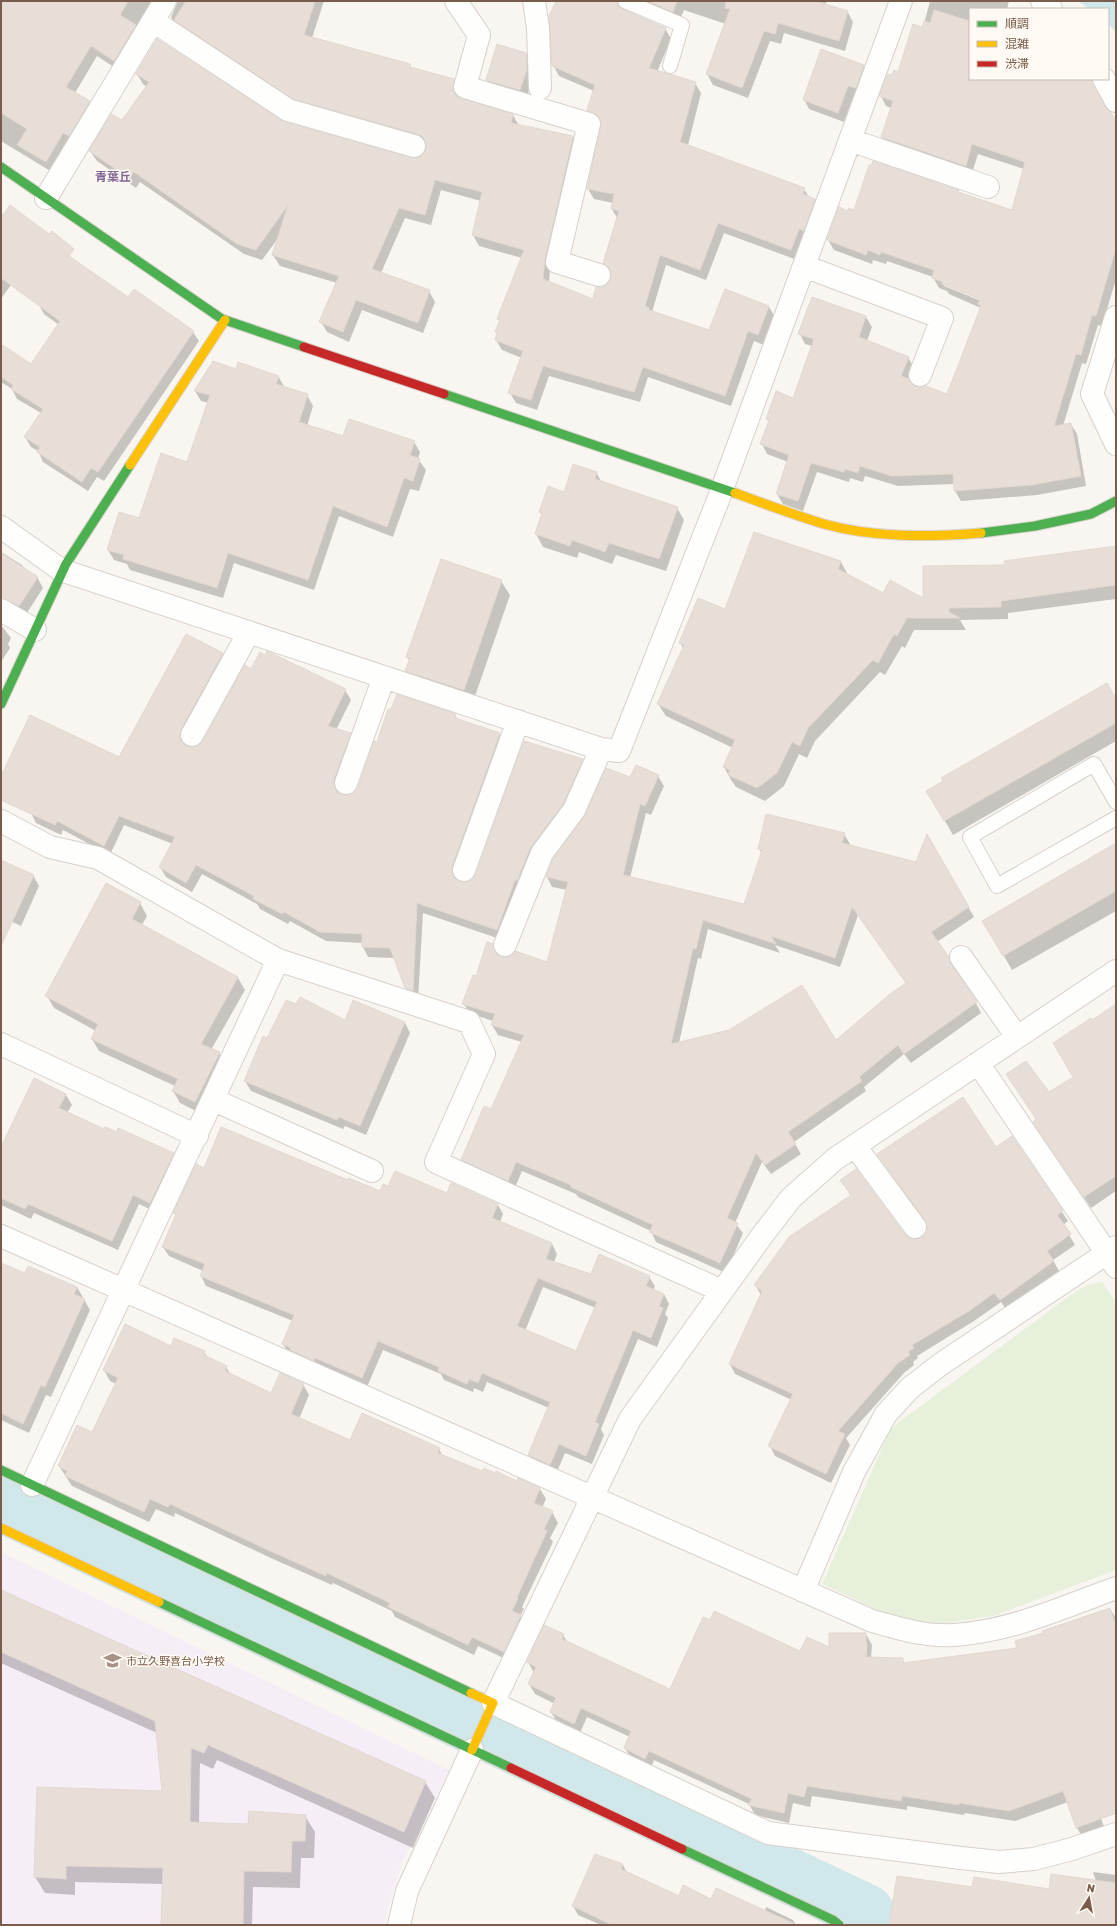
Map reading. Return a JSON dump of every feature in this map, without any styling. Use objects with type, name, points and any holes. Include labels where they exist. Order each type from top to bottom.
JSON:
[{"type":"street","points":[[46,198],[164,1]]},
{"type":"street","points":[[456,1],[479,34],[465,87],[589,124],[556,262],[599,275]]},
{"type":"street","points":[[534,1],[538,28],[540,88]]},
{"type":"street","points":[[1,527],[63,571],[601,749],[619,751],[722,490],[901,1]]},
{"type":"street","points":[[1042,1],[1050,8]]},
{"type":"street","points":[[153,20],[288,110],[414,146]]},
{"type":"street","points":[[1105,80],[1116,101]]},
{"type":"street","points":[[850,140],[988,187]]},
{"type":"street","points":[[1,167],[224,320],[825,524],[868,532],[936,537],[985,533],[1035,526],[1091,514],[1116,502]]},
{"type":"street","points":[[804,266],[942,318],[920,375]]},
{"type":"street","points":[[1116,317],[1092,394],[1116,444]]},
{"type":"street","points":[[1,704],[63,571],[224,320]]},
{"type":"street","points":[[1,610],[35,630]]},
{"type":"street","points":[[192,735],[249,632]]},
{"type":"street","points":[[346,783],[384,677]]},
{"type":"street","points":[[464,870],[518,721]]},
{"type":"street","points":[[505,945],[542,853],[574,810],[601,749]]},
{"type":"street","points":[[1,821],[50,847],[98,858],[278,960],[469,1022],[484,1054],[436,1162],[722,1291]]},
{"type":"street","points":[[962,957],[1017,1037]]},
{"type":"street","points":[[32,1485],[214,1100],[278,960]]},
{"type":"street","points":[[399,1925],[407,1891],[591,1497],[630,1419],[791,1198],[835,1159],[1116,970]]},
{"type":"street","points":[[1,1044],[197,1136]]},
{"type":"street","points":[[803,1591],[854,1472],[886,1414],[910,1388],[941,1364],[1113,1255],[978,1063]]},
{"type":"street","points":[[214,1100],[372,1171]]},
{"type":"street","points":[[855,1146],[915,1227]]},
{"type":"street","points":[[1,1236],[872,1621],[913,1632],[952,1635],[992,1629],[1033,1619],[1116,1588]]},
{"type":"street","points":[[1,1470],[491,1709],[768,1833],[999,1862],[1034,1859],[1072,1850],[1116,1834]]},
{"type":"street","points":[[1,1528],[475,1743],[833,1920],[839,1925]]},
{"type":"lane","points":[[625,1],[682,25],[670,66]]},
{"type":"lane","points":[[1116,802],[1094,764],[970,837],[997,886],[1116,818]]},
{"type":"shaded area","name":"市立久野喜台小学校","points":[[1,1552],[449,1770],[402,1863],[388,1907],[385,1925],[1,1925]]},
{"type":"green space","points":[[1102,1282],[1116,1302],[1116,1570],[993,1616],[939,1624],[893,1617],[822,1584],[891,1428],[1076,1291],[1088,1285]]},
{"type":"water","points":[[1078,1],[1116,1],[1116,33],[1109,24],[1109,8],[1088,8]]},
{"type":"building","points":[[1,1],[128,1],[120,15],[136,25],[114,61],[91,46],[66,87],[90,101],[69,136],[63,133],[46,162],[17,145],[27,129],[1,113]]},
{"type":"building","points":[[186,1],[315,1],[304,35],[410,64],[410,67],[454,79],[453,90],[456,96],[513,114],[511,123],[573,136],[545,259],[543,279],[593,299],[596,287],[602,287],[607,284],[611,278],[611,272],[603,263],[619,211],[611,209],[614,194],[587,189],[601,126],[598,116],[587,110],[595,85],[552,66],[549,16],[556,1],[617,1],[618,6],[622,9],[666,28],[649,68],[696,82],[680,142],[805,188],[803,194],[815,199],[804,231],[799,229],[791,250],[718,223],[700,270],[660,255],[645,306],[649,308],[649,310],[709,330],[725,289],[769,306],[758,335],[748,331],[725,396],[643,367],[634,392],[543,366],[531,400],[508,393],[523,351],[495,340],[497,333],[495,332],[500,320],[497,319],[524,250],[472,235],[482,192],[435,180],[425,215],[399,208],[372,269],[430,290],[418,323],[356,300],[343,332],[319,322],[339,276],[272,255],[288,205],[256,250],[237,244],[134,172],[129,178],[89,151],[111,114],[122,120],[149,82],[136,74],[157,39],[284,122],[411,158],[417,158],[423,155],[426,149],[426,143],[423,137],[417,134],[293,99],[174,20]]},
{"type":"building","points":[[647,1],[677,1],[673,12]]},
{"type":"building","points":[[726,1],[815,1],[848,11],[839,41],[778,23],[775,34],[764,31],[742,88],[706,74],[730,9],[725,8]]},
{"type":"building","points":[[934,10],[969,21],[969,80],[1092,80],[1105,107],[1111,112],[1116,121],[1116,248],[1096,316],[1092,315],[1081,355],[1076,354],[1054,426],[1071,423],[1081,476],[1032,485],[954,491],[953,474],[892,476],[860,466],[858,473],[845,469],[844,472],[811,463],[798,501],[776,494],[789,455],[760,444],[769,420],[766,419],[776,391],[793,398],[814,339],[798,334],[812,297],[866,316],[859,337],[909,357],[901,376],[909,379],[915,386],[926,386],[947,394],[981,306],[978,304],[980,299],[942,284],[943,282],[932,278],[934,270],[881,252],[880,255],[868,250],[866,255],[827,240],[839,207],[848,211],[848,208],[854,210],[869,165],[871,166],[873,161],[959,190],[958,192],[1012,210],[1025,162],[972,144],[966,166],[881,137],[893,101],[879,96],[888,74],[892,75],[894,70],[898,72],[913,24],[922,27],[924,21],[930,23]]},
{"type":"building","points":[[497,44],[526,53],[527,69],[520,90],[486,80]]},
{"type":"building","points":[[821,49],[864,65],[856,88],[848,86],[838,113],[803,100]]},
{"type":"building","points":[[10,205],[49,234],[52,231],[74,249],[69,256],[128,297],[134,289],[194,331],[98,472],[91,468],[82,482],[37,452],[40,447],[24,437],[43,409],[11,389],[13,385],[1,377],[1,344],[31,364],[60,321],[1,278],[1,218]]},
{"type":"building","points":[[213,361],[236,369],[238,362],[279,376],[276,384],[308,394],[299,422],[343,436],[349,419],[415,441],[410,455],[420,459],[413,481],[404,478],[387,527],[333,506],[308,580],[228,553],[217,588],[123,559],[124,555],[107,550],[119,512],[139,518],[161,453],[187,462],[210,395],[194,391]]},
{"type":"building","points":[[573,464],[597,472],[595,479],[678,507],[659,559],[609,543],[605,552],[572,540],[570,546],[535,534],[542,513],[539,512],[548,486],[564,492]]},
{"type":"building","points":[[754,532],[841,561],[838,569],[883,593],[890,580],[923,598],[923,566],[1005,565],[1004,561],[1116,546],[1116,585],[1001,601],[1001,607],[949,608],[949,612],[960,618],[907,618],[897,636],[894,634],[878,663],[873,660],[808,728],[800,746],[792,742],[777,773],[757,788],[728,775],[730,770],[723,767],[735,740],[657,704],[684,645],[679,643],[698,598],[725,609]]},
{"type":"building","points":[[1,553],[38,577],[19,606],[1,598]]},
{"type":"building","points":[[441,559],[502,580],[464,690],[405,671],[410,658],[406,657]]},
{"type":"building","points":[[186,634],[223,653],[181,729],[181,741],[186,746],[198,746],[203,741],[245,665],[251,669],[260,652],[265,655],[267,651],[346,689],[328,726],[351,733],[334,779],[336,791],[342,795],[354,793],[358,788],[374,741],[377,742],[388,709],[391,709],[397,694],[456,714],[455,718],[500,733],[452,866],[454,878],[460,882],[472,880],[476,874],[524,741],[583,759],[563,804],[530,848],[517,881],[515,880],[497,930],[417,903],[413,991],[405,988],[390,948],[362,947],[362,934],[320,932],[284,912],[282,914],[253,899],[254,896],[196,865],[186,883],[159,867],[175,837],[119,816],[104,846],[57,821],[55,825],[1,800],[1,776],[30,715],[119,757]]},
{"type":"building","points":[[1107,683],[1116,699],[1116,723],[944,821],[926,791],[943,781],[941,778]]},
{"type":"building","points":[[636,765],[659,775],[645,806],[640,804],[623,875],[744,904],[762,850],[758,849],[766,814],[845,833],[842,843],[916,862],[927,834],[969,907],[931,932],[949,957],[951,964],[977,1002],[904,1054],[898,1045],[859,1077],[862,1081],[788,1132],[796,1144],[765,1165],[756,1153],[727,1218],[738,1223],[720,1263],[649,1232],[653,1225],[571,1187],[571,1185],[516,1162],[508,1181],[461,1160],[484,1106],[491,1109],[524,1035],[491,1025],[495,1014],[462,1004],[473,975],[476,976],[487,942],[493,944],[495,952],[501,957],[507,957],[515,951],[547,962],[568,882],[546,877],[553,859],[584,817],[606,768],[630,777]],"holes":[[[852,907],[906,983],[890,994],[836,1040],[802,985],[729,1030],[671,1044],[693,948],[696,949],[703,920],[776,944],[771,936],[835,958]]]},
{"type":"building","points":[[1116,843],[1116,891],[1003,956],[982,921]]},
{"type":"building","points":[[1,860],[34,875],[1,946]]},
{"type":"building","points":[[106,883],[141,902],[132,919],[238,977],[201,1044],[220,1052],[195,1102],[172,1091],[178,1079],[91,1039],[98,1024],[45,996]]},
{"type":"building","points":[[300,997],[345,1020],[353,1000],[405,1022],[360,1126],[339,1117],[337,1120],[244,1081],[263,1036],[267,1038],[286,1000],[296,1004]]},
{"type":"building","points":[[1116,1004],[1116,1176],[1084,1197],[1033,1122],[1036,1119],[1006,1074],[1026,1061],[1049,1092],[1073,1077],[1053,1043],[1091,1018],[1092,1020]]},
{"type":"building","points":[[34,1078],[66,1094],[59,1108],[104,1129],[105,1127],[117,1132],[118,1128],[174,1153],[150,1203],[133,1195],[112,1241],[28,1204],[25,1209],[1,1198],[1,1147]]},
{"type":"building","points":[[963,1097],[996,1147],[1012,1136],[1063,1211],[1057,1215],[1071,1234],[1047,1251],[1054,1261],[1000,1300],[994,1293],[969,1311],[912,1345],[914,1348],[908,1352],[910,1355],[898,1363],[838,1431],[845,1434],[826,1474],[768,1446],[793,1394],[729,1364],[762,1291],[754,1285],[789,1237],[851,1195],[840,1180],[856,1169],[905,1235],[910,1239],[923,1237],[927,1232],[925,1220],[877,1154]]},
{"type":"building","points":[[221,1127],[348,1180],[349,1178],[380,1191],[383,1184],[388,1186],[395,1171],[447,1193],[451,1183],[498,1204],[492,1218],[552,1243],[546,1259],[591,1274],[599,1254],[650,1276],[646,1286],[664,1294],[659,1306],[663,1308],[651,1338],[633,1330],[595,1422],[599,1424],[586,1456],[559,1444],[550,1465],[528,1455],[550,1402],[482,1373],[478,1383],[469,1379],[467,1384],[438,1371],[439,1367],[378,1341],[362,1378],[315,1358],[314,1361],[290,1350],[291,1348],[282,1344],[294,1315],[200,1276],[205,1264],[162,1247],[176,1214],[173,1213],[196,1164],[204,1168]],"holes":[[[538,1278],[597,1302],[576,1351],[517,1326]]]},
{"type":"building","points":[[1,1263],[25,1273],[28,1266],[77,1287],[74,1294],[85,1299],[45,1387],[41,1385],[23,1424],[1,1413]]},
{"type":"building","points":[[125,1324],[171,1346],[174,1338],[205,1351],[204,1355],[227,1366],[225,1371],[271,1393],[280,1373],[304,1384],[291,1414],[350,1440],[362,1413],[440,1448],[438,1453],[482,1471],[484,1468],[495,1473],[496,1471],[517,1481],[518,1478],[540,1488],[534,1503],[553,1511],[544,1529],[547,1531],[512,1611],[521,1615],[504,1652],[472,1637],[468,1645],[388,1607],[390,1603],[327,1573],[326,1576],[170,1504],[168,1507],[150,1499],[144,1512],[65,1476],[67,1471],[58,1466],[77,1425],[92,1432],[118,1378],[103,1370]]},
{"type":"building","points":[[1,1590],[426,1781],[404,1832],[208,1745],[204,1753],[191,1748],[190,1822],[248,1824],[249,1811],[306,1815],[305,1841],[292,1841],[291,1872],[244,1871],[243,1925],[161,1925],[163,1868],[66,1866],[66,1879],[34,1877],[37,1787],[162,1791],[155,1721],[1,1652]]},
{"type":"building","points":[[1110,1608],[1116,1626],[1116,1813],[1076,1828],[1063,1791],[1009,1811],[902,1796],[901,1801],[807,1786],[804,1797],[788,1793],[784,1813],[748,1805],[752,1799],[649,1751],[645,1759],[624,1748],[631,1731],[581,1708],[574,1724],[550,1712],[556,1698],[528,1684],[536,1667],[527,1662],[544,1625],[564,1634],[562,1639],[670,1689],[703,1617],[710,1620],[714,1611],[800,1651],[807,1637],[829,1647],[829,1633],[866,1633],[866,1657],[903,1658],[903,1663],[1017,1648],[1015,1641],[1043,1633],[1042,1631]]},
{"type":"building","points":[[595,1854],[623,1864],[621,1869],[679,1896],[683,1885],[711,1899],[716,1888],[797,1925],[612,1925],[572,1906]]},
{"type":"building","points":[[1051,1874],[1116,1883],[1116,1925],[889,1925],[897,1876],[972,1887],[974,1877],[1049,1889]]},
{"type":"waterway","points":[[1,1504],[866,1912],[873,1925]]},
{"type":"traffic: fast","points":[[1,167],[222,319],[304,347]]},
{"type":"traffic: fast","points":[[444,394],[735,493]]},
{"type":"traffic: fast","points":[[1,704],[66,564],[130,465]]},
{"type":"traffic: fast","points":[[981,533],[1035,526],[1091,514],[1116,501]]},
{"type":"traffic: fast","points":[[1,1470],[471,1693]]},
{"type":"traffic: fast","points":[[159,1602],[511,1768]]},
{"type":"traffic: fast","points":[[682,1849],[833,1920],[839,1925]]},
{"type":"traffic: slow","points":[[130,465],[225,320]]},
{"type":"traffic: slow","points":[[735,493],[791,513],[843,529],[882,534],[922,536],[981,533]]},
{"type":"traffic: slow","points":[[1,1528],[159,1602]]},
{"type":"traffic: slow","points":[[471,1693],[493,1703],[472,1750]]},
{"type":"traffic: jam","points":[[304,347],[444,394]]},
{"type":"traffic: jam","points":[[511,1768],[682,1849]]},
{"type":"place","name":"市立久野喜台小学校","points":[[113,1661]]},
{"type":"district","name":"青葉丘","points":[[113,177]]}]
